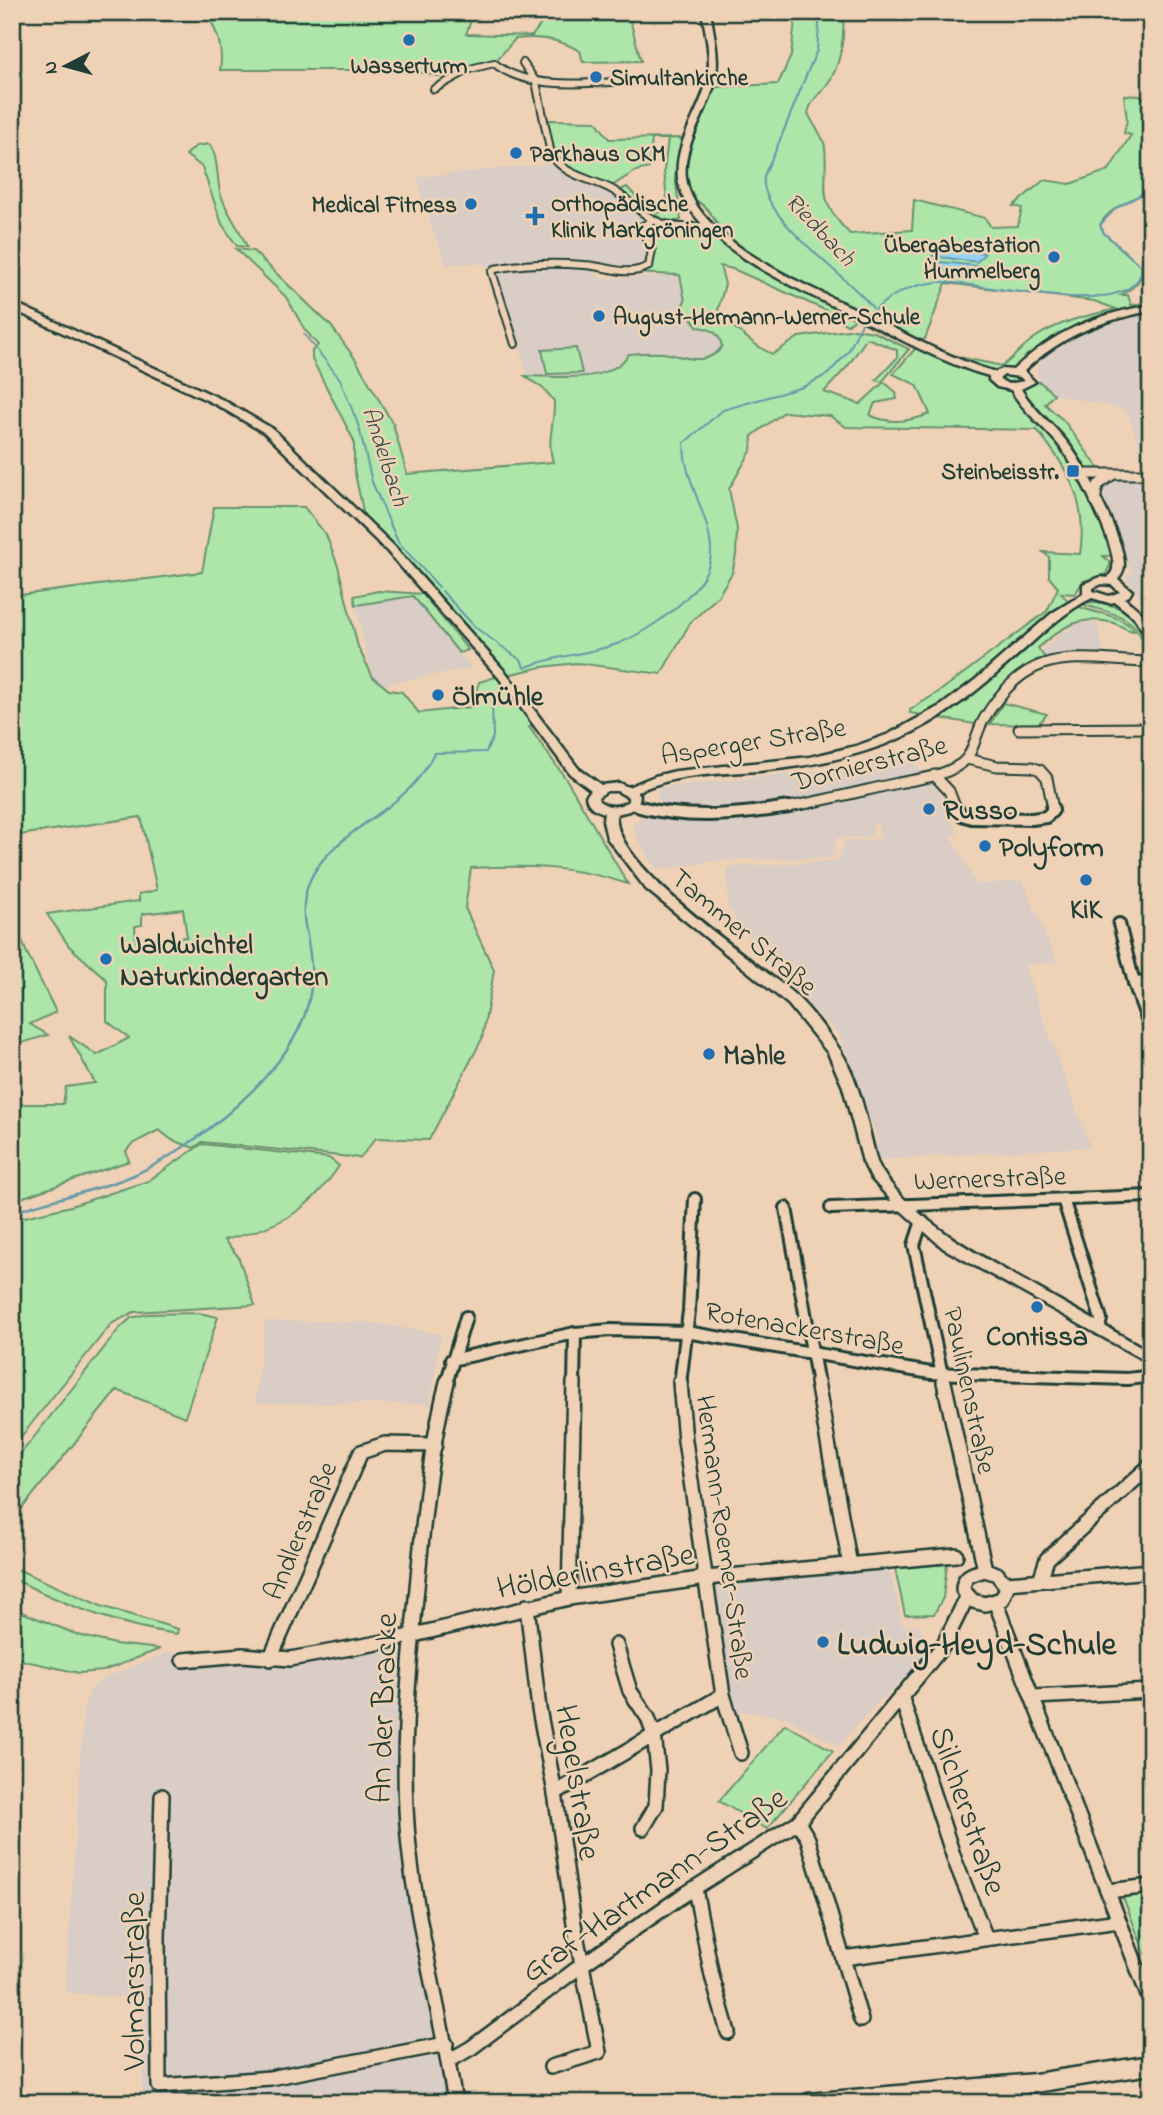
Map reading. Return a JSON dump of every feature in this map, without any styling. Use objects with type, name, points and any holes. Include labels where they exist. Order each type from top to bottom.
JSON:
[{"type":"street","points":[[706,12],[712,76],[685,150],[682,176],[688,195],[710,226],[742,253],[780,275],[941,356],[970,369],[995,375],[1017,372],[1027,376],[1030,382],[1015,388],[995,382],[995,375]]},
{"type":"street","points":[[434,89],[476,66],[487,63],[494,63],[498,69],[511,76],[536,82],[643,80]]},
{"type":"street","points":[[523,63],[536,82],[554,161],[579,177],[611,189],[653,220],[677,227],[710,226]]},
{"type":"street","points":[[515,344],[492,272],[495,268],[585,265],[619,274],[639,272],[649,266],[653,254],[653,247],[641,227],[653,220]]},
{"type":"street","points":[[12,305],[219,402],[269,431],[390,548],[503,676],[571,768],[599,790]]},
{"type":"street","points":[[1017,372],[1042,347],[1074,328],[1151,308]]},
{"type":"street","points":[[1015,388],[1025,403],[1064,443],[1083,474],[1119,562],[1112,581],[1126,591],[1118,599],[1105,600],[1090,595]]},
{"type":"street","points":[[1083,474],[1151,474]]},
{"type":"street","points":[[1095,501],[1098,485],[1107,478],[1121,474]]},
{"type":"street","name":"Asperger Straße","points":[[629,791],[649,781],[672,775],[814,760],[858,749],[922,724],[952,704],[1065,608],[1090,595],[1086,590],[1088,584],[1112,581]]},
{"type":"street","points":[[1118,599],[1139,615],[1151,636]]},
{"type":"street","name":"Dornierstraße","points":[[632,805],[676,814],[717,815],[824,800],[933,775],[957,767],[967,759],[974,736],[986,716],[1009,686],[1032,667],[1056,662],[1151,662]]},
{"type":"street","points":[[1019,729],[1151,728]]},
{"type":"street","points":[[933,775],[949,791],[955,808],[962,815],[972,818],[1032,819],[1046,817],[1053,810],[1047,778],[1040,770],[1032,767],[997,766],[967,759]]},
{"type":"street","points":[[613,787],[629,791],[635,797],[632,805],[611,810],[600,808],[593,802],[593,796],[599,790],[613,787]]},
{"type":"street","name":"Tammer Straße","points":[[611,810],[609,821],[613,838],[651,886],[793,1001],[834,1052],[850,1087],[870,1162],[876,1175],[902,1204],[948,1244],[1151,1359]]},
{"type":"street","points":[[1119,924],[1134,983],[1151,1030]]},
{"type":"street","points":[[1134,983],[1151,982]]},
{"type":"street","name":"Wernerstraße","points":[[831,1208],[1151,1196]]},
{"type":"street","name":"Hermann-Roemer-Straße","points":[[695,1199],[689,1311],[680,1379],[685,1441],[723,1695],[741,1754]]},
{"type":"street","points":[[1063,1199],[1101,1319],[1099,1329]]},
{"type":"street","points":[[786,1208],[850,1565]]},
{"type":"street","name":"Paulinenstraße","points":[[922,1221],[914,1245],[985,1570]]},
{"type":"street","name":"An der Bracke","points":[[455,2103],[450,2060],[425,1939],[406,1816],[405,1772],[412,1634],[422,1534],[451,1360],[466,1317]]},
{"type":"street","name":"Rotenackerstraße","points":[[451,1360],[575,1333],[611,1330],[686,1332],[942,1374],[1128,1379],[1144,1377],[1151,1372]]},
{"type":"street","points":[[569,1598],[575,1333]]},
{"type":"street","name":"Andlerstraße","points":[[270,1659],[364,1448],[375,1445],[435,1445]]},
{"type":"street","points":[[1040,1580],[1047,1559],[1151,1465]]},
{"type":"street","name":"Hölderlinstraße","points":[[183,1660],[243,1655],[290,1659],[569,1598],[706,1578],[956,1555]]},
{"type":"street","points":[[985,1570],[1002,1577],[1007,1583],[1008,1591],[1004,1599],[996,1604],[981,1604],[967,1597],[963,1590],[963,1582],[967,1576],[985,1570]]},
{"type":"street","points":[[1007,1583],[1151,1571]]},
{"type":"street","name":"Graf-Hartmann-Straße","points":[[450,2060],[471,2048],[582,1965],[798,1822],[943,1646],[967,1597]]},
{"type":"street","points":[[996,1604],[1151,2003]]},
{"type":"street","name":"Hegelstraße","points":[[527,1606],[538,1709],[599,2052],[551,2067]]},
{"type":"street","points":[[616,1645],[630,1691],[648,1718],[654,1735],[658,1770],[656,1806],[643,1828]]},
{"type":"street","points":[[1034,1697],[1151,1691]]},
{"type":"street","points":[[555,1793],[723,1695]]},
{"type":"street","name":"Silcherstraße","points":[[901,1699],[955,1861],[986,1938]]},
{"type":"street","name":"Volmarstraße","points":[[162,1796],[158,1938],[159,2086],[270,2078],[446,2044]]},
{"type":"street","points":[[798,1822],[808,1839],[861,2020]]},
{"type":"street","points":[[1108,1891],[1151,1886]]},
{"type":"street","points":[[695,1889],[712,1976],[728,2032]]},
{"type":"street","points":[[843,1958],[1119,1921]]},
{"type":"street","points":[[807,2103],[1035,2082],[1151,2065]]},
{"type":"shaded area","name":"Orthopädische Klinik Markgröningen","points":[[548,164],[618,197],[641,214],[644,218],[636,229],[647,249],[645,264],[636,270],[600,266],[493,267],[475,263],[446,265],[423,204],[418,177]]},
{"type":"shaded area","name":"August-Hermann-Werner-Schule","points":[[582,267],[595,270],[601,279],[680,274],[685,301],[721,338],[722,347],[717,354],[691,361],[665,353],[629,354],[620,366],[593,376],[528,376],[496,272],[501,269]]},
{"type":"shaded area","points":[[1151,311],[1151,474],[1126,410],[1054,394],[1040,382],[1036,368],[1056,343],[1095,323]]},
{"type":"shaded area","points":[[1151,477],[1151,633],[1141,598],[1126,579],[1126,574],[1132,573],[1107,514],[1102,487],[1107,481],[1120,478]]},
{"type":"shaded area","points":[[413,596],[472,668],[382,685],[375,678],[368,661],[356,605]]},
{"type":"shaded area","points":[[1097,623],[1105,658],[1045,658],[1041,652],[1063,631],[1070,631],[1069,625]]},
{"type":"shaded area","name":"Mahle","points":[[894,750],[924,772],[941,794],[958,835],[951,836],[976,884],[1023,881],[1057,962],[1024,965],[1090,1147],[876,1160],[870,1144],[879,1143],[840,1036],[767,963],[728,908],[727,867],[837,861],[845,841],[881,839],[877,822],[873,826],[872,837],[836,838],[834,855],[829,858],[724,860],[657,870],[637,838],[633,825],[643,817],[661,815],[656,788],[846,767]]},
{"type":"shaded area","points":[[265,1321],[368,1322],[441,1334],[431,1404],[255,1403]]},
{"type":"shaded area","name":"Ludwig-Heyd-Schule","points":[[889,1567],[903,1626],[920,1625],[927,1659],[875,1705],[839,1746],[785,1717],[732,1710],[713,1585]]},
{"type":"shaded area","points":[[412,1637],[405,1803],[453,2103],[142,2103],[144,1996],[104,1997],[65,1992],[84,1704],[92,1687],[104,1678],[169,1652],[285,1659]]},
{"type":"green space","points":[[154,12],[474,12],[466,34],[532,36],[544,20],[542,12],[628,12],[641,61],[583,62],[580,51],[572,47],[549,39],[532,38],[515,39],[494,63],[450,79],[424,73],[355,70],[220,70],[220,44],[210,19],[155,21]]},
{"type":"green space","points":[[796,12],[843,12],[842,41],[835,70],[813,101],[808,113],[824,143],[827,202],[850,234],[912,230],[914,200],[985,218],[991,227],[1018,226],[1022,208],[1013,206],[1044,180],[1070,184],[1109,170],[1131,135],[1124,133],[1127,120],[1124,95],[1141,96],[1151,104],[1151,189],[1116,208],[1100,225],[1104,233],[1142,267],[1139,281],[1121,295],[1128,295],[1131,305],[1151,302],[1151,308],[1081,326],[1017,372],[1030,382],[1040,382],[1054,394],[1045,404],[1064,421],[1103,474],[1084,474],[1118,555],[1103,556],[1111,563],[1106,574],[1083,581],[1075,594],[1061,593],[1069,601],[1087,610],[1118,618],[1135,631],[1114,623],[1092,620],[1063,628],[1038,648],[1045,658],[1036,660],[1039,664],[1018,678],[980,725],[910,713],[910,710],[940,691],[1047,611],[1058,588],[1049,577],[1049,557],[1043,552],[1080,554],[1081,519],[1067,473],[1037,430],[846,427],[830,416],[784,412],[752,436],[751,451],[729,489],[737,529],[732,573],[718,596],[690,623],[661,674],[577,663],[542,667],[503,676],[536,725],[529,727],[568,782],[628,884],[589,873],[551,868],[471,868],[465,908],[494,970],[482,1039],[429,1140],[376,1138],[360,1158],[202,1142],[194,1148],[172,1140],[159,1130],[132,1144],[126,1151],[129,1161],[12,1201],[12,1104],[63,1104],[66,1087],[95,1083],[69,1036],[97,1055],[129,1038],[107,1021],[107,980],[69,946],[47,914],[139,901],[139,894],[157,890],[141,817],[12,836],[12,596],[202,572],[214,507],[304,507],[326,535],[338,566],[358,647],[373,677],[389,690],[402,692],[419,713],[471,707],[479,682],[502,675],[366,525],[354,469],[354,441],[312,359],[312,351],[318,345],[305,330],[286,297],[236,249],[253,251],[331,326],[356,360],[393,424],[407,474],[553,462],[550,446],[554,401],[545,390],[525,376],[596,375],[620,364],[629,354],[659,353],[702,359],[722,347],[717,335],[711,330],[698,327],[682,306],[685,301],[680,275],[631,273],[644,269],[653,254],[641,231],[646,222],[710,226],[756,261],[788,278],[741,248],[719,230],[721,229],[709,212],[693,196],[686,170],[687,156],[712,90],[717,87],[778,84],[791,56]],"holes":[[[720,266],[733,269],[825,310],[847,325],[860,315],[828,298],[918,341],[925,339],[946,283],[1094,301],[1116,309],[1075,319],[1045,331],[1002,366],[959,357],[921,342],[893,374],[917,385],[930,414],[892,421],[870,415],[875,403],[897,399],[896,392],[884,382],[860,404],[824,392],[847,367],[867,338],[897,350],[897,358],[876,380],[882,382],[909,349],[874,332],[855,329],[799,337],[773,354],[743,335],[718,310],[725,284]],[[183,909],[187,937],[136,942],[135,926],[142,925],[142,914]]]},
{"type":"green space","points":[[547,120],[596,121],[609,139],[682,138],[675,176],[681,220],[673,221],[657,216],[618,191],[627,187],[644,205],[657,213],[668,211],[664,171],[668,139],[652,139],[649,168],[636,171],[610,187],[561,164],[554,154]]},
{"type":"green space","points":[[209,144],[216,160],[223,200],[247,247],[237,246],[222,224],[202,167],[186,155],[196,146]]},
{"type":"green space","points":[[576,348],[582,373],[547,374],[542,350]]},
{"type":"green space","points":[[378,591],[423,594],[468,650],[459,653],[413,596],[356,605],[354,596]]},
{"type":"green space","points":[[1094,602],[1118,607],[1133,616],[1143,631],[1151,654],[1149,657],[1137,630],[1126,619],[1080,603]]},
{"type":"green space","points":[[1003,703],[1047,714],[1038,725],[990,724]]},
{"type":"green space","points":[[12,911],[26,951],[56,1012],[30,1024],[48,1035],[12,1046]]},
{"type":"green space","points":[[202,1144],[329,1158],[339,1166],[316,1196],[290,1216],[260,1230],[224,1240],[238,1256],[255,1305],[134,1312],[111,1324],[12,1448],[12,1220],[71,1206],[148,1181]]},
{"type":"green space","points":[[199,1313],[218,1317],[185,1417],[117,1390],[12,1521],[12,1465],[119,1329],[131,1318],[147,1314]]},
{"type":"green space","points":[[947,1564],[943,1598],[934,1614],[905,1615],[895,1568]]},
{"type":"green space","points":[[12,1567],[101,1606],[178,1629],[177,1634],[115,1621],[76,1607],[12,1578]]},
{"type":"green space","points":[[12,1608],[78,1635],[115,1644],[160,1649],[103,1671],[79,1673],[12,1658]]},
{"type":"green space","points":[[785,1724],[833,1751],[767,1829],[719,1801]]},
{"type":"green space","points":[[1151,1889],[1151,1966],[1150,1966],[1121,1892]]},
{"type":"water","points":[[936,246],[985,253],[977,262],[932,256],[934,252],[931,250]]},
{"type":"water","points":[[941,262],[997,268],[990,276],[951,275],[937,265]]},
{"type":"waterway","name":"Riedbach","points":[[803,83],[817,50],[820,12]]},
{"type":"waterway","name":"Riedbach","points":[[802,86],[765,174],[766,193],[775,210],[790,228],[873,308]]},
{"type":"waterway","points":[[869,316],[884,302],[901,292],[919,285],[939,282],[1054,296],[1086,297],[1114,294],[1134,285],[1142,267],[1104,233],[1100,225],[1116,208],[1151,189]]},
{"type":"waterway","points":[[442,591],[476,628],[522,661],[524,668],[617,644],[645,630],[690,594],[709,565],[710,537],[688,472],[684,443],[723,410],[803,387],[828,374],[848,352],[862,323]]},
{"type":"waterway","name":"Andelbach","points":[[304,334],[340,379],[359,427],[372,482],[398,542],[439,587]]},
{"type":"waterway","points":[[385,809],[414,784],[434,753],[486,752],[493,737],[492,699]]},
{"type":"waterway","points":[[12,1213],[119,1181],[158,1163],[212,1127],[262,1080],[283,1055],[308,1004],[311,974],[304,904],[308,886],[327,855],[388,807]]},
{"type":"place","name":"Wasserturm","points":[[409,40]]},
{"type":"place","name":"Simultankirche","points":[[596,77]]},
{"type":"place","name":"Parkhaus OKM","points":[[516,153]]},
{"type":"place","name":"Medical Fitness","points":[[471,204]]},
{"type":"place","name":"Orthopädische Klinik Markgröningen","points":[[535,216]]},
{"type":"place","name":"Übergabestation Hummelberg","points":[[1054,257]]},
{"type":"place","name":"August-Hermann-Werner-Schule","points":[[599,316]]},
{"type":"place","name":"Steinbeisstr.","points":[[1073,471]]},
{"type":"place","name":"Ölmühle","points":[[438,695]]},
{"type":"place","name":"Russo","points":[[929,809]]},
{"type":"place","name":"Polyform","points":[[985,846]]},
{"type":"place","name":"KiK","points":[[1086,880]]},
{"type":"place","name":"Waldwichtel Naturkindergarten","points":[[106,959]]},
{"type":"place","name":"Mahle","points":[[709,1054]]},
{"type":"place","name":"Contissa","points":[[1037,1307]]},
{"type":"place","name":"Ludwig-Heyd-Schule","points":[[823,1642]]}]
